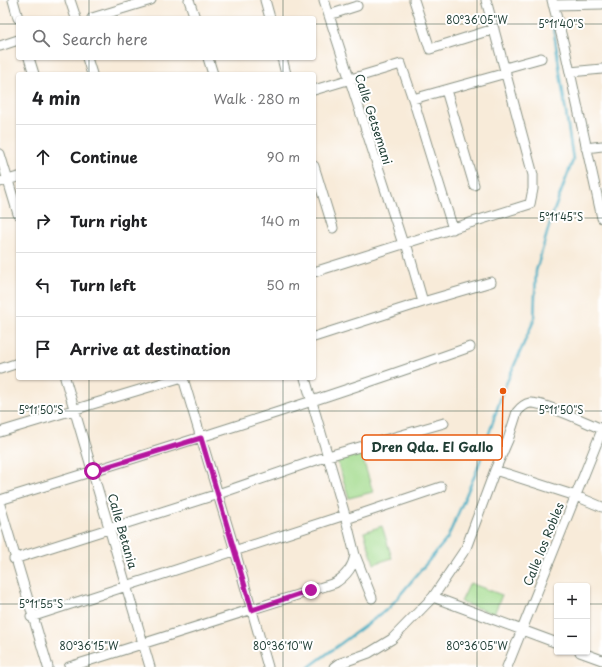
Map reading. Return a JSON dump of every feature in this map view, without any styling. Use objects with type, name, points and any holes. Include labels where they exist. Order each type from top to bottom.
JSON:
[{"type":"street","points":[[13,0],[17,16]]},
{"type":"street","points":[[70,0],[75,16]]},
{"type":"street","points":[[97,16],[128,3],[151,0]]},
{"type":"street","points":[[189,0],[194,16]]},
{"type":"street","points":[[265,0],[269,16]]},
{"type":"street","name":"Calle Getsemani","points":[[324,0],[423,302]]},
{"type":"street","points":[[414,0],[430,49],[494,29]]},
{"type":"street","points":[[316,271],[530,204],[533,189],[533,175],[486,0]]},
{"type":"street","points":[[602,4],[552,2],[570,72],[602,216]]},
{"type":"street","points":[[329,15],[357,6]]},
{"type":"street","points":[[0,46],[16,41]]},
{"type":"street","points":[[413,99],[446,90],[541,58]]},
{"type":"street","points":[[30,60],[33,72]]},
{"type":"street","points":[[88,60],[91,72]]},
{"type":"street","points":[[209,60],[212,72]]},
{"type":"street","points":[[282,60],[286,72]]},
{"type":"street","points":[[316,89],[401,64],[453,229]]},
{"type":"street","points":[[570,72],[602,69]]},
{"type":"street","points":[[446,90],[474,186]]},
{"type":"street","points":[[586,148],[602,146]]},
{"type":"street","points":[[0,154],[4,181],[16,209]]},
{"type":"street","points":[[316,173],[333,228]]},
{"type":"street","points":[[4,181],[16,178]]},
{"type":"street","points":[[316,336],[491,282]]},
{"type":"street","points":[[0,500],[312,402],[470,347]]},
{"type":"street","points":[[0,369],[16,364]]},
{"type":"street","name":"Calle Betania","points":[[67,380],[150,667]]},
{"type":"street","points":[[0,432],[172,380]]},
{"type":"street","points":[[184,380],[268,667]]},
{"type":"street","points":[[306,380],[346,517],[355,555],[372,598]]},
{"type":"street","points":[[334,667],[338,664],[369,653],[392,639],[433,597],[466,548],[495,470],[508,440],[517,412],[525,405],[542,405],[602,430]]},
{"type":"street","points":[[16,559],[218,494],[328,456],[444,422]]},
{"type":"street","name":"Calle los Robles","points":[[508,667],[521,630],[602,430]]},
{"type":"street","points":[[495,470],[576,496],[602,507]]},
{"type":"street","points":[[32,616],[440,487]]},
{"type":"street","points":[[0,504],[48,667]]},
{"type":"street","points":[[69,667],[335,583],[343,578],[348,572],[353,564],[355,555]]},
{"type":"street","points":[[433,597],[554,643]]},
{"type":"street","points":[[588,655],[602,660]]},
{"type":"green space","points":[[361,453],[373,492],[349,498],[337,460]]},
{"type":"green space","points":[[382,526],[392,558],[374,564],[364,532]]},
{"type":"green space","points":[[470,583],[502,595],[494,614],[461,602]]},
{"type":"waterway","points":[[309,667],[389,608],[447,539],[477,470],[503,391],[534,320],[536,271],[552,216],[573,160],[551,12]]},
{"type":"place","name":"Dren Qda. El Gallo","points":[[503,391]]},
{"type":"route","points":[[93,471],[201,438],[252,610],[311,590]]}]
